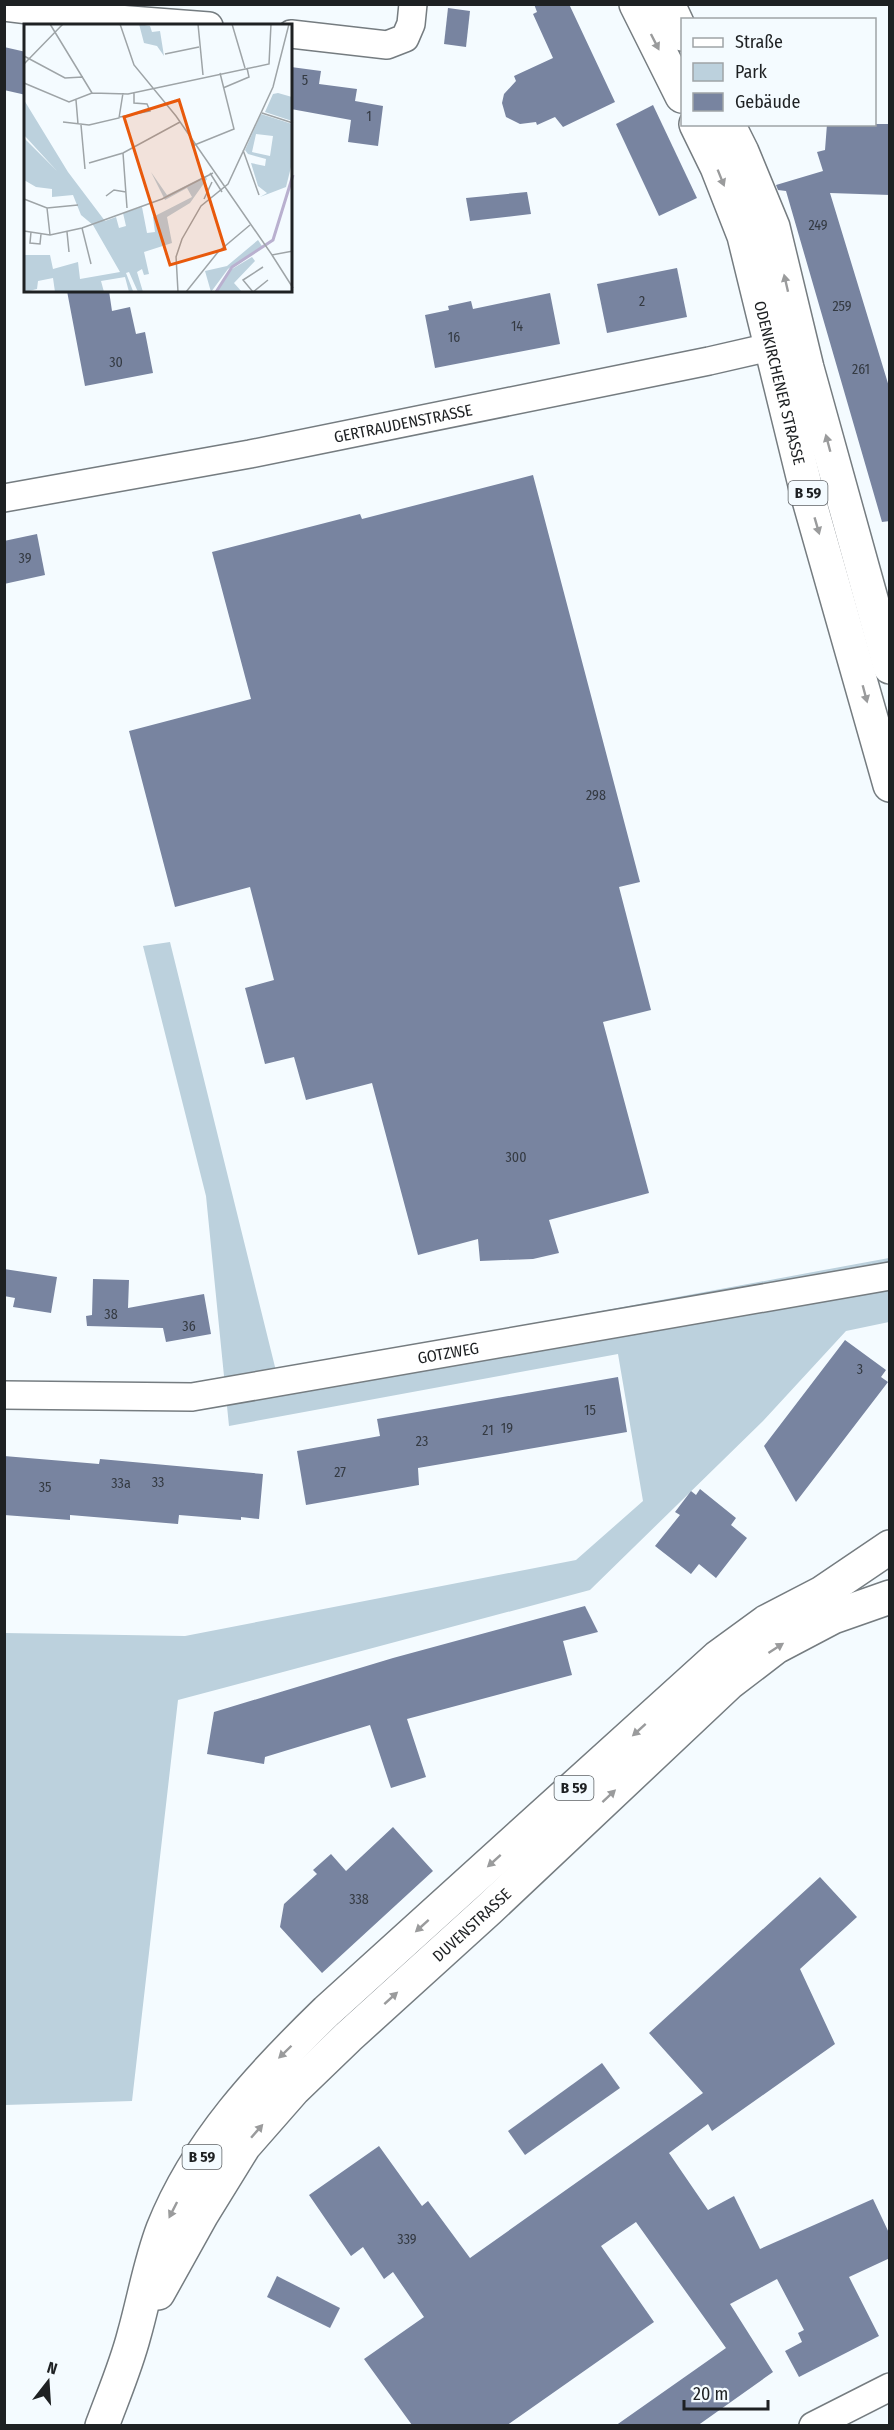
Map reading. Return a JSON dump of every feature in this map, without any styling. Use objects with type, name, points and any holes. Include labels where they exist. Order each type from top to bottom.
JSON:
[{"type":"main road","points":[[636,4],[681,94]]},
{"type":"main road","points":[[668,4],[681,32]]},
{"type":"main road","name":"ODENKIRCHENER STRASSE","points":[[697,126],[717,167],[786,343],[890,667]]},
{"type":"main road","name":"ODENKIRCHENER STRASSE","points":[[729,126],[773,227],[786,343],[807,493],[885,751],[890,785]]},
{"type":"main road","name":"B 59","points":[[822,1593],[890,1547]]},
{"type":"main road","name":"B 59","points":[[822,1593],[890,1573]]},
{"type":"main road","name":"DUVENSTRASSE","points":[[102,2426],[134,2337],[148,2278],[164,2228],[179,2198],[222,2127],[269,2067],[327,2011],[718,1657],[766,1622],[822,1593]]},
{"type":"main road","name":"DUVENSTRASSE","points":[[134,2337],[202,2214],[244,2146],[294,2089],[496,1903],[729,1683],[777,1647],[833,1617],[890,1597]]},
{"type":"street","points":[[292,34],[387,45],[405,38],[411,24],[413,4]]},
{"type":"street","points":[[4,8],[183,24]]},
{"type":"street","name":"GERTRAUDENSTRASSE","points":[[4,498],[262,451],[786,343]]},
{"type":"street","name":"GOTZWEG","points":[[4,1395],[192,1397],[890,1276]]},
{"type":"street","points":[[813,2426],[890,2387]]},
{"type":"green space","points":[[170,942],[276,1371],[889,1258],[889,1322],[846,1331],[763,1421],[590,1590],[178,1700],[132,2101],[5,2105],[4,1633],[185,1636],[576,1560],[643,1501],[618,1354],[229,1426],[206,1196],[143,946]]},
{"type":"building","points":[[534,4],[569,4],[615,102],[563,127],[555,117],[537,125],[536,122],[520,124],[506,117],[502,103],[504,94],[516,81],[514,76],[553,58],[533,14],[537,12]]},
{"type":"building","points":[[448,8],[470,11],[466,47],[444,44]]},
{"type":"building","points":[[4,47],[24,52],[24,95],[4,90]]},
{"type":"building","points":[[292,67],[321,71],[319,84],[357,89],[355,101],[383,106],[378,146],[348,142],[351,120],[292,109]]},
{"type":"building","points":[[653,105],[697,198],[659,216],[616,124]]},
{"type":"building","points":[[890,124],[890,195],[830,193],[890,390],[890,521],[882,522],[786,191],[778,190],[776,185],[823,171],[817,152],[825,150],[827,126]]},
{"type":"building","points":[[527,192],[531,214],[470,221],[466,198]]},
{"type":"building","points":[[677,268],[687,317],[607,333],[597,284]]},
{"type":"building","points":[[67,292],[109,292],[112,311],[130,307],[136,334],[145,332],[153,373],[85,386]]},
{"type":"building","points":[[550,293],[560,344],[435,368],[425,315],[449,310],[448,306],[471,301],[473,309]]},
{"type":"building","points":[[533,475],[640,882],[619,887],[651,1010],[603,1022],[649,1193],[549,1220],[559,1253],[533,1259],[480,1261],[478,1239],[418,1255],[372,1083],[306,1100],[294,1057],[265,1064],[245,988],[274,980],[250,887],[175,907],[129,731],[251,699],[212,552],[360,514],[362,519]]},
{"type":"building","points":[[37,534],[45,575],[4,584],[4,541]]},
{"type":"building","points":[[4,1269],[57,1277],[51,1313],[13,1307],[15,1298],[4,1296]]},
{"type":"building","points":[[93,1279],[129,1280],[128,1308],[204,1294],[211,1334],[166,1342],[163,1328],[87,1326],[86,1316],[92,1315]]},
{"type":"building","points":[[845,1340],[886,1370],[881,1377],[888,1382],[796,1502],[764,1446]]},
{"type":"building","points":[[618,1377],[627,1432],[418,1468],[419,1485],[306,1505],[297,1451],[380,1436],[377,1419]]},
{"type":"building","points":[[4,1456],[99,1464],[100,1459],[263,1474],[259,1519],[241,1517],[241,1520],[179,1515],[178,1524],[70,1515],[70,1520],[4,1515]]},
{"type":"building","points":[[700,1489],[736,1518],[731,1525],[747,1538],[716,1578],[699,1564],[691,1574],[655,1546],[680,1515],[675,1512],[691,1491],[696,1495]]},
{"type":"building","points":[[585,1606],[598,1632],[563,1641],[572,1675],[407,1719],[426,1777],[391,1788],[370,1725],[265,1757],[264,1764],[207,1754],[214,1712],[393,1658]]},
{"type":"building","points":[[393,1827],[433,1871],[322,1973],[280,1927],[284,1904],[317,1874],[313,1870],[331,1854],[346,1871]]},
{"type":"building","points":[[820,1877],[857,1917],[800,1969],[835,2044],[712,2131],[708,2124],[669,2153],[708,2210],[734,2196],[760,2249],[873,2199],[890,2235],[890,2258],[849,2277],[879,2336],[799,2377],[785,2351],[802,2342],[798,2333],[804,2330],[777,2279],[730,2304],[773,2372],[697,2426],[615,2426],[726,2348],[636,2222],[601,2246],[654,2322],[506,2426],[412,2425],[364,2359],[424,2317],[393,2272],[384,2279],[363,2247],[351,2256],[309,2195],[379,2146],[422,2206],[428,2201],[470,2258],[703,2093],[649,2033]]},
{"type":"building","points":[[602,2063],[620,2088],[525,2155],[508,2131]]},
{"type":"building","points":[[277,2276],[340,2308],[330,2328],[267,2297]]}]
